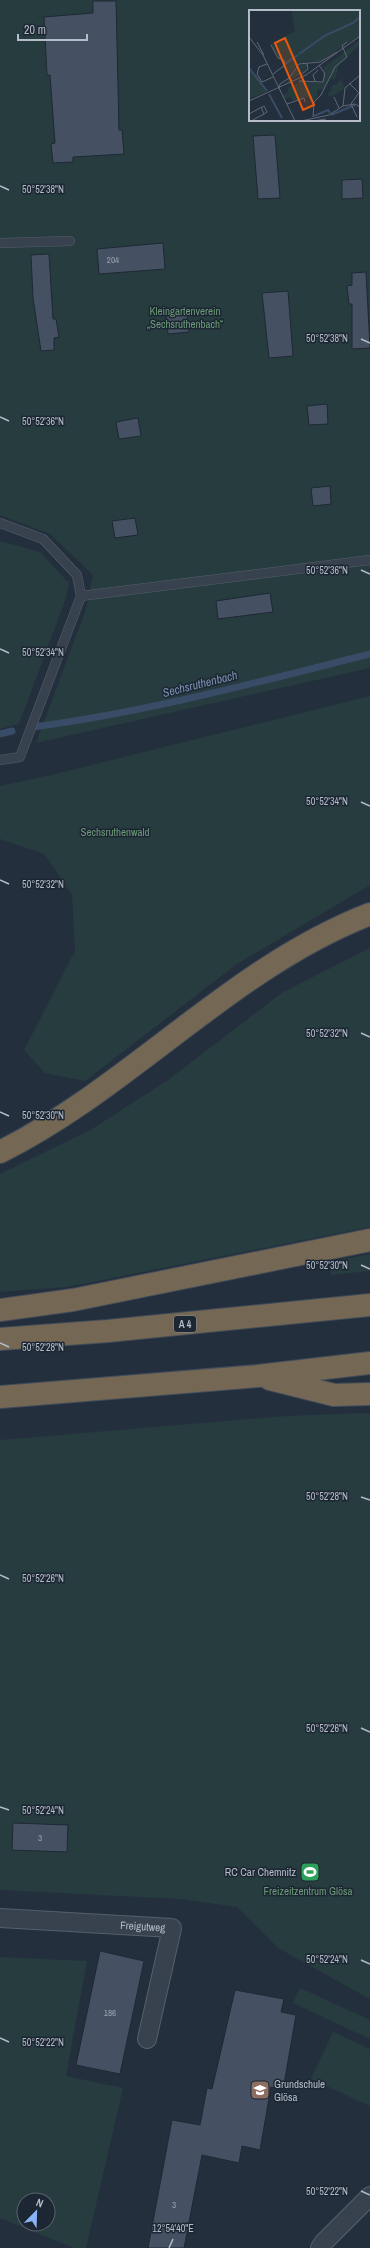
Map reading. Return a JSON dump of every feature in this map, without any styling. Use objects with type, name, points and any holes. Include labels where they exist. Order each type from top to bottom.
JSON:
[{"type":"highway","points":[[0,1152],[87,1101],[219,999],[283,957],[317,937],[370,914]]},
{"type":"highway","points":[[0,1310],[73,1300],[370,1240]]},
{"type":"highway","name":"A 4","points":[[0,1339],[116,1330],[370,1305]]},
{"type":"highway","points":[[0,1397],[258,1376],[370,1363]]},
{"type":"highway","points":[[258,1376],[334,1395],[370,1394]]},
{"type":"street","name":"Freigutweg","points":[[0,1918],[172,1928],[147,2039]]},
{"type":"street","points":[[320,2248],[324,2242],[370,2196]]},
{"type":"lane","points":[[0,243],[70,241]]},
{"type":"lane","points":[[0,523],[43,539],[77,575],[81,596],[20,757],[0,760]]},
{"type":"lane","points":[[81,596],[370,560]]},
{"type":"green space","name":"Kleingartenverein „Sechsruthenbach“","points":[[0,0],[370,0],[370,668],[36,743],[86,609],[93,575],[50,534],[0,515]]},
{"type":"green space","points":[[0,541],[40,552],[69,583],[66,598],[19,724],[0,729]]},
{"type":"green space","name":"Sechsruthenwald","points":[[370,696],[370,885],[237,964],[85,1081],[45,1073],[24,1050],[75,951],[72,894],[44,854],[0,839],[0,786],[51,775]]},
{"type":"green space","points":[[370,948],[370,1227],[67,1287],[0,1292],[0,1174],[92,1129],[168,1080],[283,992]]},
{"type":"green space","points":[[370,1254],[370,1271],[331,1275],[329,1262]]},
{"type":"green space","name":"Freizeitzentrum Glösa","points":[[370,1414],[370,1999],[278,1948],[237,1907],[180,1899],[0,1890],[0,1440],[287,1416]]},
{"type":"green space","points":[[0,1957],[87,1961],[66,2076],[123,2088],[86,2248],[74,2248],[35,2232],[56,2232],[56,2192],[16,2192],[16,2224],[0,2218]]},
{"type":"green space","points":[[300,1988],[370,2020],[370,2039],[293,2003]]},
{"type":"green space","points":[[333,2032],[370,2049],[370,2106],[311,2079]]},
{"type":"building","points":[[93,1],[116,1],[119,130],[122,130],[124,154],[73,157],[73,162],[53,163],[51,144],[55,143],[50,75],[47,75],[44,17],[93,13]]},
{"type":"building","points":[[275,135],[280,198],[258,199],[253,136]]},
{"type":"building","points":[[362,179],[363,198],[342,199],[342,180]]},
{"type":"building","points":[[163,243],[165,269],[99,274],[97,249]]},
{"type":"building","points":[[49,254],[53,319],[56,319],[59,337],[54,338],[54,350],[41,351],[33,298],[31,255]]},
{"type":"building","points":[[366,272],[370,348],[352,349],[352,304],[349,304],[347,286],[352,285],[352,273]]},
{"type":"building","points":[[288,291],[293,356],[269,358],[262,293]]},
{"type":"building","points":[[187,313],[189,332],[168,334],[166,315]]},
{"type":"building","points":[[327,404],[328,424],[309,425],[307,406]]},
{"type":"building","points":[[138,418],[141,436],[119,439],[116,422]]},
{"type":"building","points":[[330,486],[331,504],[313,506],[311,488]]},
{"type":"building","points":[[135,518],[138,535],[115,538],[112,521]]},
{"type":"building","points":[[270,593],[273,612],[218,619],[216,601]]},
{"type":"building","points":[[13,1823],[68,1825],[67,1852],[12,1850]]},
{"type":"building","points":[[100,1951],[144,1961],[120,2074],[76,2065]]},
{"type":"building","points":[[235,1990],[284,1999],[281,2012],[296,2015],[283,2090],[271,2087],[260,2150],[242,2146],[239,2163],[202,2155],[184,2248],[148,2248],[172,2120],[200,2125],[207,2088],[212,2089]]},
{"type":"waterway","name":"Sechsruthenbach","points":[[33,727],[76,721],[160,705],[370,654]]},
{"type":"waterway","name":"Sechsruthenbach","points":[[0,734],[12,731]]},
{"type":"place","name":"RC Car Chemnitz","points":[[310,1872]]},
{"type":"place","name":"Grundschule Glösa","points":[[260,2090]]}]
